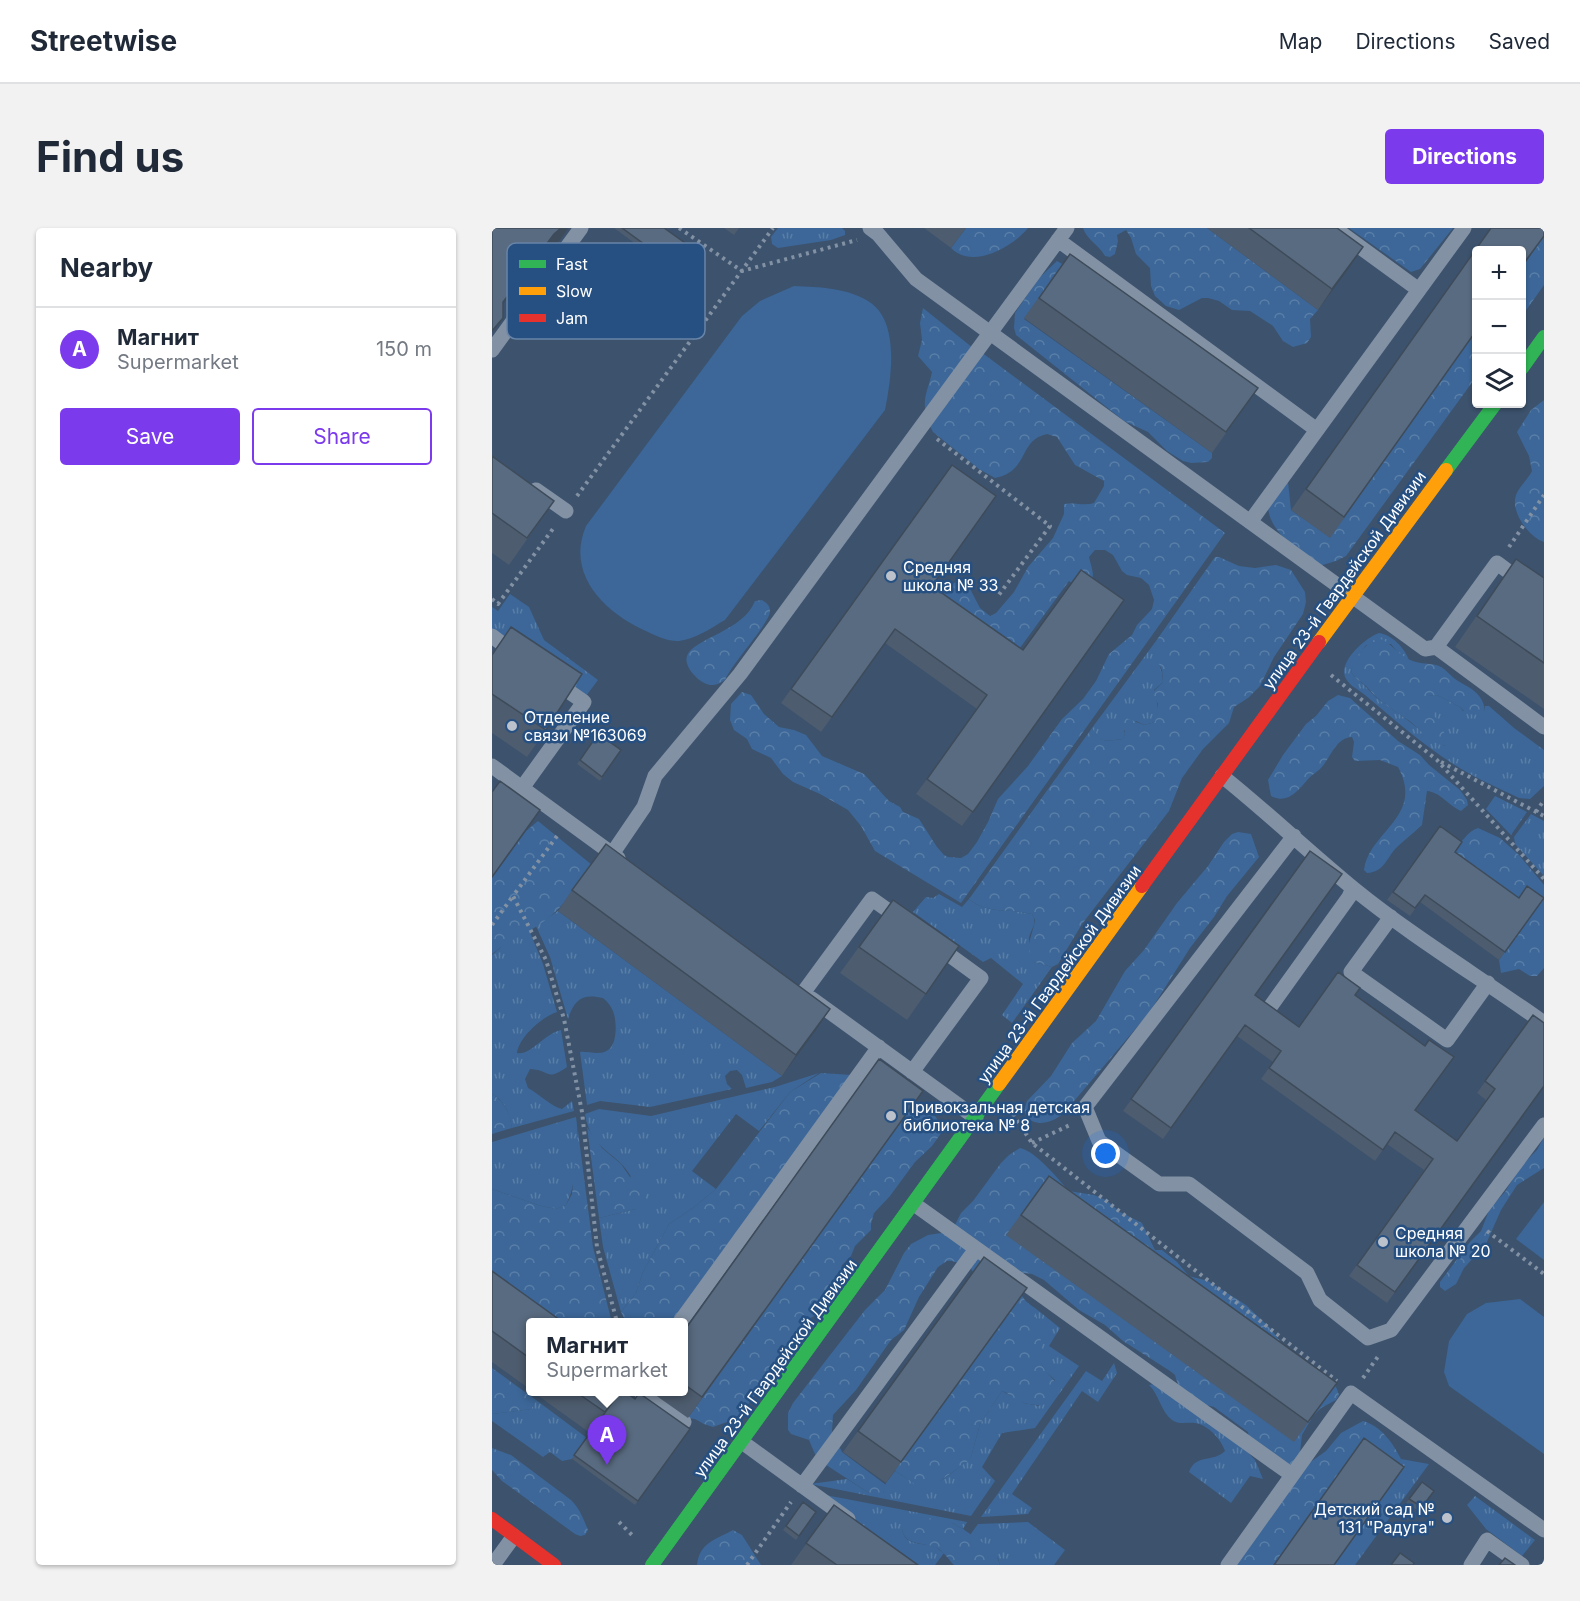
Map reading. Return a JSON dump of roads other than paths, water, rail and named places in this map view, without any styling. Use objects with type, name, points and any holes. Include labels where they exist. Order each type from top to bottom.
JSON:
[{"type":"street","points":[[1526,361],[1544,338]]},
{"type":"street","name":"улица 23-й Гвардейской Дивизии","points":[[652,1565],[1352,596],[1492,408]]},
{"type":"street","points":[[492,1519],[554,1565]]},
{"type":"lane","points":[[570,243],[581,228]]},
{"type":"lane","points":[[1334,228],[1419,290]]},
{"type":"lane","points":[[1250,522],[1464,228]]},
{"type":"lane","points":[[876,230],[916,279],[1425,649],[1436,647],[1497,563],[1544,598]]},
{"type":"lane","points":[[612,854],[644,807],[655,776],[740,674],[1062,234],[1317,430]]},
{"type":"lane","points":[[492,350],[507,329]]},
{"type":"lane","points":[[520,479],[566,511]]},
{"type":"lane","points":[[492,636],[529,663]]},
{"type":"lane","points":[[1436,647],[1544,727]]},
{"type":"lane","points":[[522,788],[584,702],[547,676]]},
{"type":"lane","points":[[492,766],[631,867]]},
{"type":"lane","points":[[1222,776],[1390,917],[1544,1023]]},
{"type":"lane","points":[[1294,836],[1085,1107],[1099,1141],[1159,1184],[1189,1184],[1307,1274],[1320,1300],[1368,1338],[1391,1330],[1544,1125]]},
{"type":"lane","points":[[1268,1010],[1349,897],[1353,888]]},
{"type":"lane","points":[[912,1072],[981,978],[872,899],[799,989],[912,1072],[976,1118]]},
{"type":"lane","points":[[1390,917],[1352,972],[1447,1040],[1488,983]]},
{"type":"lane","points":[[684,1318],[879,1047]]},
{"type":"lane","points":[[914,1204],[1293,1475]]},
{"type":"lane","points":[[802,1486],[976,1249]]},
{"type":"lane","points":[[1228,1565],[1352,1393],[1544,1530]]},
{"type":"lane","points":[[647,1396],[684,1422]]},
{"type":"lane","points":[[742,1442],[857,1526]]},
{"type":"lane","points":[[493,1565],[514,1536]]},
{"type":"lane","points":[[1471,1565],[1487,1540],[1522,1565]]},
{"type":"place","name":"Средняя школа № 33","points":[[891,576]]},
{"type":"place","name":"Отделение связи №163069","points":[[512,726]]},
{"type":"place","name":"Привокзальная детская библиотека № 8","points":[[891,1116]]},
{"type":"place","name":"Средняя школа № 20","points":[[1383,1242]]},
{"type":"place","name":"Магнит","points":[[607,1465]]},
{"type":"place","name":"Детский сад № 131 \"Радуга\"","points":[[1447,1518]]}]
